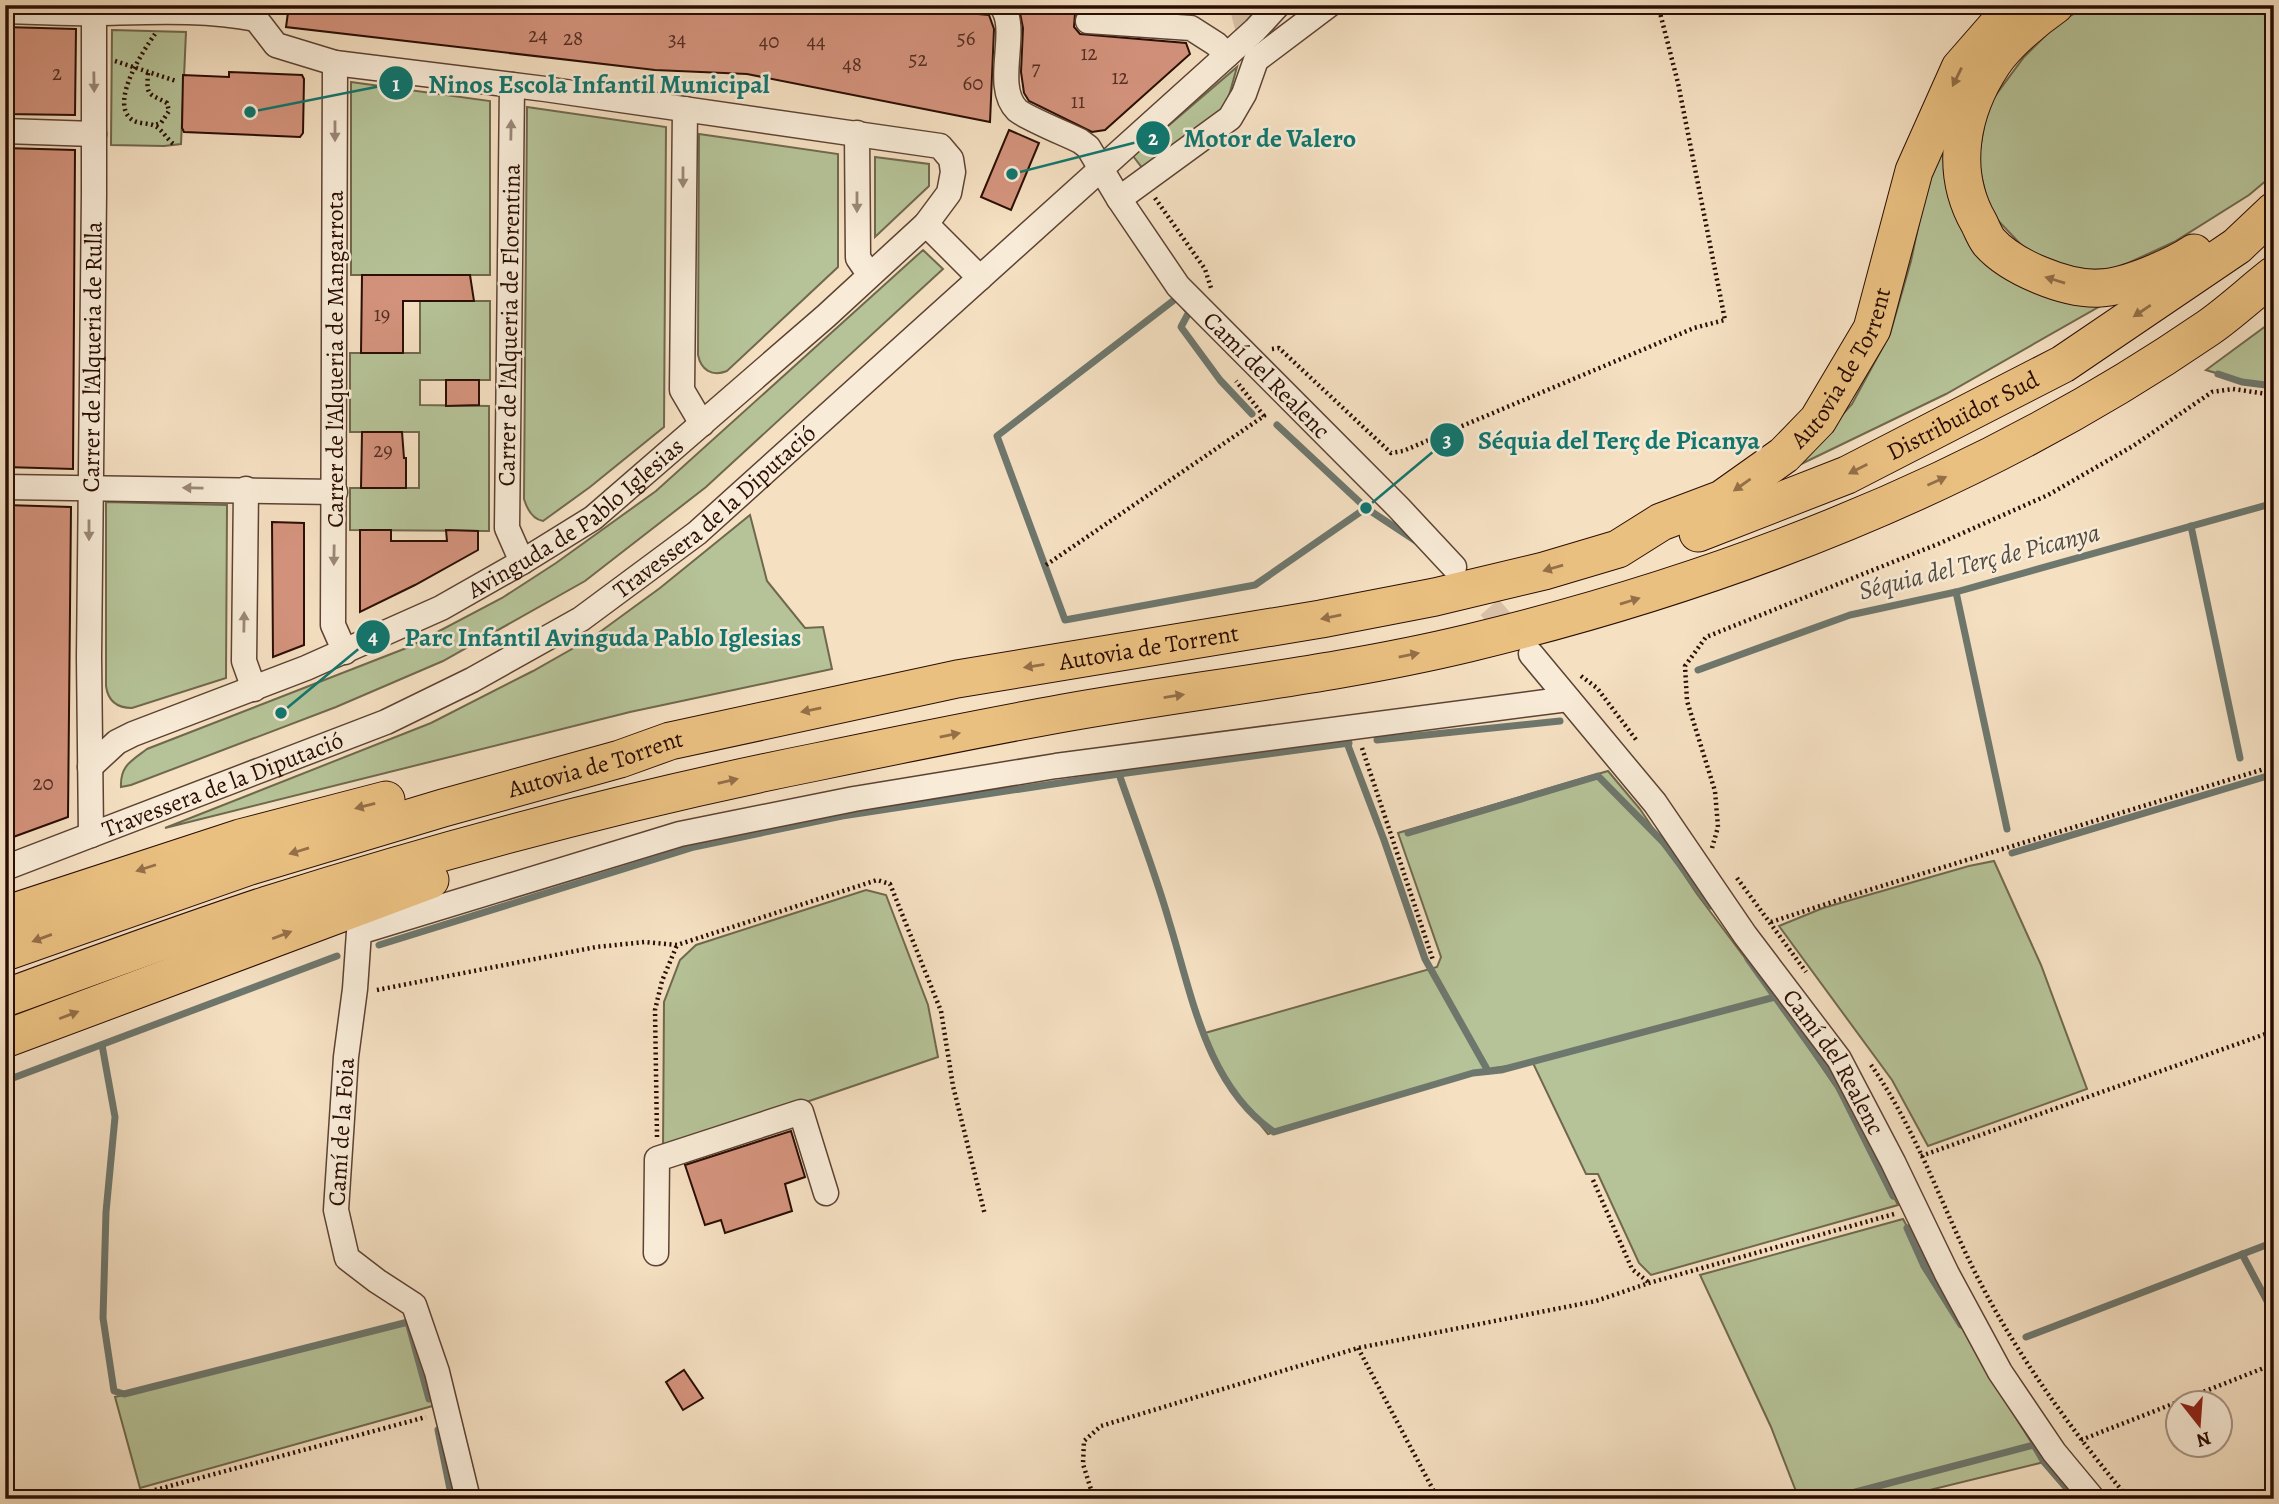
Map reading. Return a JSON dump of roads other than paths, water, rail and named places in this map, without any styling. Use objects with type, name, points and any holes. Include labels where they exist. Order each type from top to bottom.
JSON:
[{"type":"highway","name":"Autovia de Torrent","points":[[5,952],[250,866],[456,804],[620,759],[670,741],[957,679],[1321,619],[1422,599],[1544,571],[1618,549],[1661,522],[1722,499],[1784,455],[1818,420],[1872,328],[1914,171],[1960,68],[2015,5]]},
{"type":"highway","points":[[2055,5],[2035,19],[1994,61],[1971,103],[1962,139],[1960,172],[1970,209],[1989,242],[2015,263],[2054,281],[2100,288],[2143,278],[2186,258],[2241,220],[2274,210]]},
{"type":"highway","name":"Distribuïdor Sud","points":[[1618,549],[1696,533],[1847,475],[2063,364],[2237,246],[2274,210]]},
{"type":"highway","points":[[2214,324],[2274,275]]},
{"type":"highway","points":[[2214,324],[2274,300]]},
{"type":"highway","name":"Autovia de Torrent","points":[[5,998],[265,906],[445,852],[661,796],[809,763],[1064,713],[1294,677],[1464,645],[1630,601],[1740,564],[1875,510],[2008,449],[2108,393],[2214,324]]},
{"type":"highway","points":[[5,915],[253,834],[614,742],[670,741]]},
{"type":"highway","points":[[5,1039],[661,796]]},
{"type":"street","name":"Camí del Realenc","points":[[1001,5],[1007,17],[1007,82],[1010,98],[1017,110],[1088,147],[1119,199],[1178,286],[1399,508],[1454,567]]},
{"type":"street","name":"Travessera de la Diputació","points":[[5,868],[386,722],[472,680],[581,619],[697,533],[1227,55],[1278,5]]},
{"type":"street","points":[[1119,199],[1230,118],[1244,94],[1256,60],[1329,5]]},
{"type":"street","points":[[5,11],[230,14],[257,12],[276,46],[335,63],[857,134],[858,258],[869,274]]},
{"type":"street","name":"Carrer de l'Alqueria de Rulla","points":[[91,835],[89,702],[94,13]]},
{"type":"street","points":[[1088,21],[1191,27],[1227,55]]},
{"type":"street","name":"Carrer de l'Alqueria de Mangarrota","points":[[335,63],[334,625],[345,652]]},
{"type":"street","name":"Carrer de l'Alqueria de Florentina","points":[[512,85],[507,528],[522,562]]},
{"type":"street","points":[[685,109],[682,390],[702,424]]},
{"type":"street","points":[[5,131],[94,134]]},
{"type":"street","name":"Avinguda de Pablo Iglesias","points":[[90,767],[117,742],[132,734],[345,652],[441,608],[593,518],[827,316],[869,274],[926,224],[948,193],[953,172],[951,159],[940,146],[857,134]]},
{"type":"street","points":[[926,224],[980,278]]},
{"type":"street","points":[[5,487],[335,492]]},
{"type":"street","points":[[246,489],[244,661],[254,689]]},
{"type":"street","name":"Camí del Realenc","points":[[1531,654],[1655,803],[1745,935],[1839,1059],[2000,1373],[2054,1452],[2093,1499]]},
{"type":"street","name":"Camí de la Foia","points":[[468,1499],[447,1412],[414,1305],[348,1258],[336,1210],[346,1057],[359,932],[680,834],[814,807],[1056,766],[1568,699]]},
{"type":"street","points":[[89,702],[111,728],[132,734]]},
{"type":"street","points":[[656,1253],[657,1159],[802,1112],[826,1193]]},
{"type":"waterway","points":[[1178,297],[997,436],[1065,620],[1255,585],[1366,508]]},
{"type":"waterway","name":"Séquia del Terç de Picanya","points":[[1185,307],[1189,312],[1181,327],[1220,380],[1252,414]]},
{"type":"waterway","points":[[2218,374],[2242,382],[2274,386]]},
{"type":"waterway","name":"Séquia del Terç de Picanya","points":[[1277,425],[1366,508],[1416,541]]},
{"type":"waterway","name":"Séquia del Terç de Picanya","points":[[1698,670],[1850,615],[1956,592],[2274,503]]},
{"type":"waterway","points":[[2191,526],[2240,758]]},
{"type":"waterway","points":[[1956,592],[2007,829]]},
{"type":"waterway","points":[[1377,740],[1560,721]]},
{"type":"waterway","points":[[1347,743],[1425,959],[1488,1071]]},
{"type":"waterway","points":[[379,945],[694,847],[842,816],[1349,743]]},
{"type":"waterway","points":[[1119,774],[1158,884],[1205,1037],[1232,1090],[1251,1112],[1274,1132],[1473,1073],[1501,1070],[1775,997]]},
{"type":"waterway","points":[[2012,853],[2274,774]]},
{"type":"waterway","points":[[1408,833],[1598,776],[1663,842],[1711,906]]},
{"type":"waterway","points":[[5,1081],[337,956]]},
{"type":"waterway","points":[[1748,959],[1836,1082],[1893,1196]]},
{"type":"waterway","points":[[102,1045],[115,1117],[106,1212],[103,1318],[114,1391],[124,1394],[408,1322],[429,1399]]},
{"type":"waterway","points":[[1907,1228],[1924,1266],[1961,1325]]},
{"type":"waterway","points":[[2026,1337],[2274,1242]]},
{"type":"waterway","points":[[2242,1254],[2274,1314]]},
{"type":"waterway","points":[[438,1430],[452,1499]]},
{"type":"waterway","points":[[1829,1499],[2034,1445],[2044,1462],[2076,1499]]},
{"type":"tunnel","points":[[1241,5],[1254,53]]},
{"type":"tunnel","points":[[1466,580],[1518,640]]},
{"type":"place","name":"Ninos Escola Infantil Municipal","points":[[250,112]]},
{"type":"place","name":"Motor de Valero","points":[[1012,174]]},
{"type":"place","name":"Séquia del Terç de Picanya","points":[[1366,508]]},
{"type":"place","name":"Parc Infantil Avinguda Pablo Iglesias","points":[[281,713]]}]
